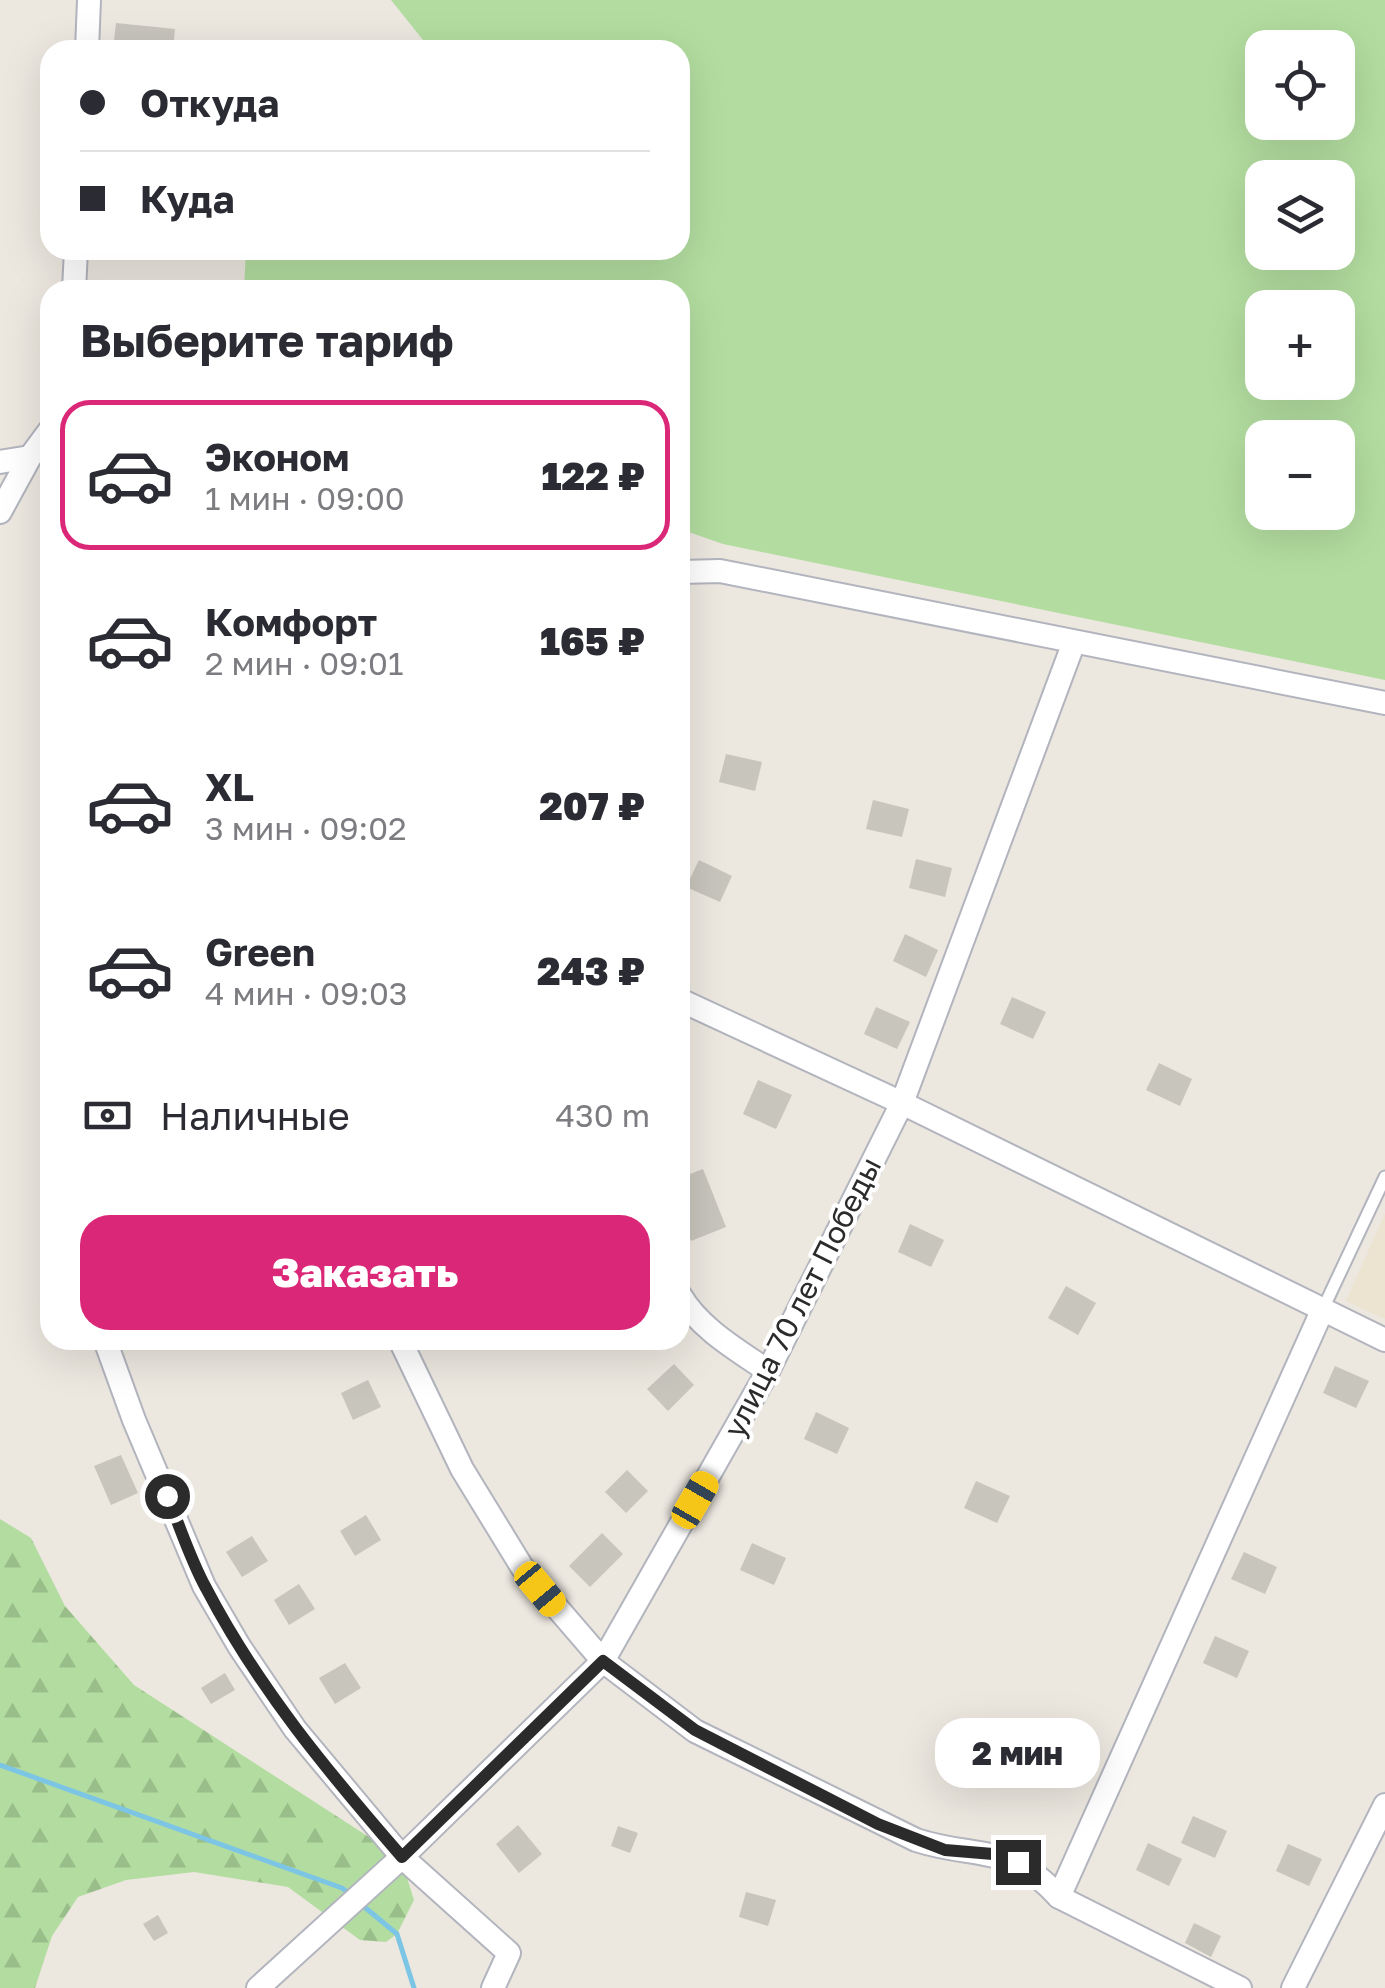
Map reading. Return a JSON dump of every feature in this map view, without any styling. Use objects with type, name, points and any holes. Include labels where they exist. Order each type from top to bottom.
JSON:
[{"type":"street","points":[[87,40],[89,0]]},
{"type":"street","points":[[0,512],[40,444]]},
{"type":"street","points":[[0,462],[30,457]]},
{"type":"street","points":[[690,572],[720,571],[1385,703]]},
{"type":"street","name":"улица 70 лет Победы","points":[[258,1988],[402,1857],[603,1661],[768,1371],[902,1102],[1074,642]]},
{"type":"street","points":[[690,1005],[902,1102],[1385,1340]]},
{"type":"street","points":[[690,1309],[723,1340],[768,1371]]},
{"type":"street","points":[[1058,1897],[1322,1312]]},
{"type":"street","points":[[109,1350],[204,1586],[239,1646],[295,1730],[402,1857],[508,1953],[493,1988]]},
{"type":"street","points":[[405,1350],[462,1470],[522,1567],[603,1661],[695,1730],[916,1840],[945,1850],[993,1854],[1018,1862],[1058,1897],[1240,1988]]},
{"type":"street","points":[[1293,1988],[1385,1805]]},
{"type":"lane","points":[[1322,1312],[1385,1177]]},
{"type":"shaded area","points":[[1385,1214],[1385,1319],[1346,1301]]},
{"type":"green space","points":[[391,0],[1385,0],[1385,680],[723,544],[690,532],[690,280],[244,280],[246,260],[690,260],[690,40],[423,40]]},
{"type":"green space","points":[[0,1519],[31,1538],[65,1606],[134,1685],[389,1850],[407,1878],[414,1900],[397,1934],[386,1942],[360,1940],[288,1887],[194,1872],[126,1880],[78,1897],[52,1936],[35,1988],[0,1988]]},
{"type":"building","points":[[116,23],[175,29],[174,40],[114,40]]},
{"type":"building","points":[[726,754],[762,762],[755,791],[719,782]]},
{"type":"building","points":[[873,800],[909,809],[902,837],[866,829]]},
{"type":"building","points":[[916,859],[952,868],[945,897],[909,888]]},
{"type":"building","points":[[699,860],[732,876],[720,902],[690,889],[690,879]]},
{"type":"building","points":[[905,934],[938,950],[926,977],[893,961]]},
{"type":"building","points":[[1012,997],[1046,1012],[1033,1039],[1000,1024]]},
{"type":"building","points":[[876,1007],[910,1022],[897,1049],[864,1034]]},
{"type":"building","points":[[1159,1063],[1192,1079],[1180,1106],[1146,1090]]},
{"type":"building","points":[[758,1080],[792,1095],[776,1129],[743,1114]]},
{"type":"building","points":[[703,1169],[726,1227],[691,1241],[690,1239],[690,1174]]},
{"type":"building","points":[[910,1224],[944,1240],[931,1267],[898,1252]]},
{"type":"building","points":[[1066,1286],[1096,1303],[1078,1335],[1048,1318]]},
{"type":"building","points":[[674,1364],[694,1385],[668,1411],[647,1389]]},
{"type":"building","points":[[1335,1366],[1369,1381],[1356,1408],[1323,1393]]},
{"type":"building","points":[[368,1380],[381,1407],[353,1420],[341,1393]]},
{"type":"building","points":[[816,1412],[849,1428],[837,1454],[804,1439]]},
{"type":"building","points":[[121,1455],[138,1493],[111,1505],[94,1466]]},
{"type":"building","points":[[627,1470],[648,1491],[626,1513],[605,1492]]},
{"type":"building","points":[[976,1481],[1010,1496],[997,1523],[964,1508]]},
{"type":"building","points":[[366,1515],[381,1540],[355,1556],[340,1531]]},
{"type":"building","points":[[602,1533],[623,1554],[590,1587],[569,1566]]},
{"type":"building","points":[[252,1536],[268,1561],[242,1577],[226,1552]]},
{"type":"building","points":[[752,1543],[786,1558],[774,1585],[740,1570]]},
{"type":"building","points":[[1244,1552],[1277,1567],[1265,1594],[1231,1579]]},
{"type":"building","points":[[299,1584],[315,1609],[289,1625],[274,1600]]},
{"type":"building","points":[[1215,1636],[1249,1651],[1237,1678],[1203,1663]]},
{"type":"building","points":[[345,1663],[361,1688],[335,1704],[319,1678]]},
{"type":"building","points":[[225,1673],[235,1690],[211,1704],[201,1688]]},
{"type":"building","points":[[1193,1816],[1227,1831],[1215,1858],[1181,1843]]},
{"type":"building","points":[[518,1825],[542,1854],[519,1873],[496,1844]]},
{"type":"building","points":[[618,1826],[638,1833],[630,1853],[611,1846]]},
{"type":"building","points":[[1148,1843],[1182,1859],[1169,1886],[1136,1870]]},
{"type":"building","points":[[1288,1844],[1322,1859],[1309,1886],[1276,1871]]},
{"type":"building","points":[[746,1892],[776,1900],[768,1926],[739,1917]]},
{"type":"building","points":[[158,1915],[168,1933],[154,1941],[143,1924]]},
{"type":"building","points":[[1194,1923],[1221,1936],[1211,1957],[1185,1943]]},
{"type":"waterway","points":[[0,1765],[350,1894]]},
{"type":"waterway","points":[[362,1905],[397,1934],[414,1988]]},
{"type":"route","points":[[167,1496],[204,1586],[239,1646],[295,1730],[402,1857],[603,1661],[695,1730],[878,1824],[945,1850],[993,1854],[1018,1862]]}]
